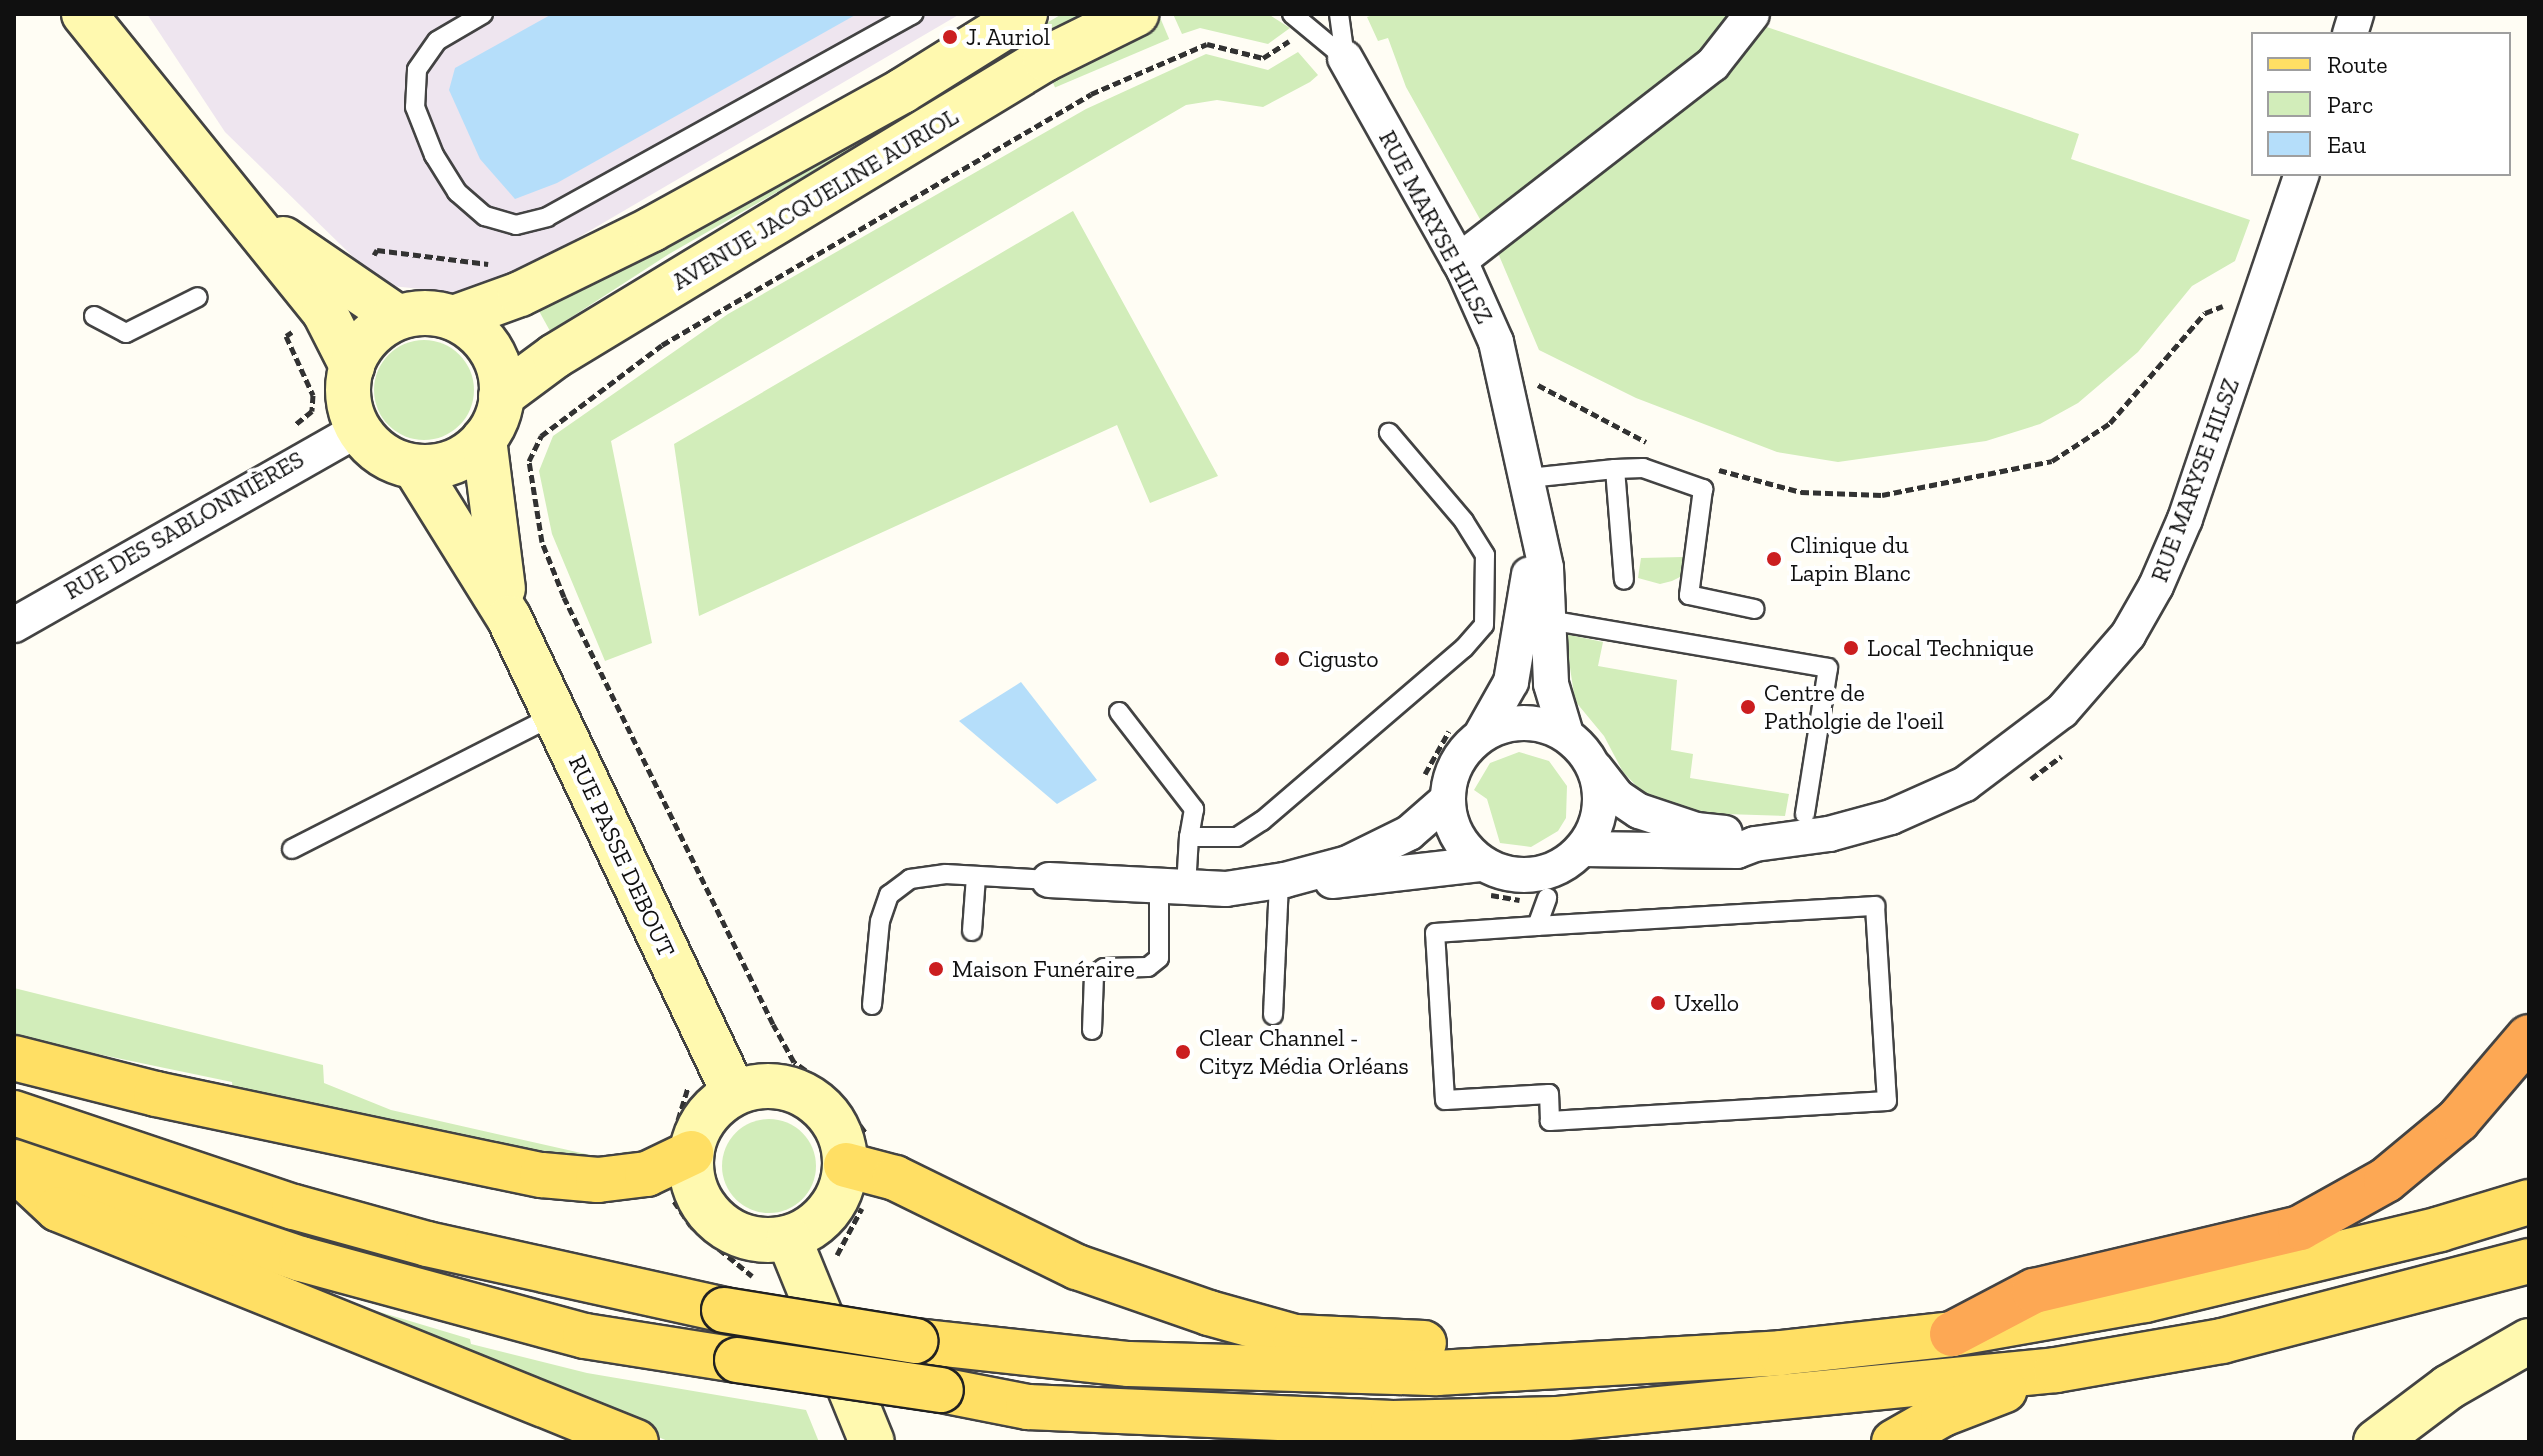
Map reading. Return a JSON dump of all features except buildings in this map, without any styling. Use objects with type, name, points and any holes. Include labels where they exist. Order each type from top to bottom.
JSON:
[{"type":"highway","points":[[1952,1334],[2034,1291],[2300,1228],[2386,1180],[2458,1120],[2529,1037]]},
{"type":"main road","points":[[84,14],[172,126],[250,215],[324,311],[352,366]]},
{"type":"main road","points":[[108,14],[172,126]]},
{"type":"main road","name":"AVENUE JACQUELINE AURIOL","points":[[454,318],[520,294],[652,229],[902,91],[1025,14]]},
{"type":"main road","name":"AVENUE JACQUELINE AURIOL","points":[[501,396],[555,356],[1045,59],[1136,14]]},
{"type":"main road","points":[[250,215],[397,317]]},
{"type":"main road","points":[[435,313],[454,318],[485,341],[501,377],[501,396],[484,439],[446,465],[415,467],[372,449],[357,430],[350,410],[352,366],[366,341],[397,317],[435,313]]},
{"type":"main road","name":"RUE PASSE DEBOUT","points":[[484,439],[495,548],[509,618]]},
{"type":"main road","name":"RUE PASSE DEBOUT","points":[[415,467],[509,618],[734,1093]]},
{"type":"main road","points":[[14,1058],[156,1094],[542,1175],[598,1180],[647,1174],[698,1128],[713,1107],[734,1093],[759,1085],[786,1087],[810,1097],[830,1115],[843,1139],[895,1178],[1077,1267],[1295,1337],[1376,1343],[1528,1340],[1606,1366]]},
{"type":"main road","points":[[14,1113],[170,1170],[324,1215],[724,1310],[916,1341],[1129,1364],[1285,1371],[1437,1373],[1606,1366],[1952,1334],[2145,1300],[2440,1229],[2529,1202]]},
{"type":"main road","points":[[680,1143],[692,1177],[715,1220],[759,1241],[789,1239],[828,1213],[842,1191],[857,1152]]},
{"type":"main road","points":[[14,1162],[331,1267],[585,1336],[941,1390],[1028,1407],[1393,1423],[1558,1419],[2056,1370],[2222,1341],[2529,1261]]},
{"type":"main road","points":[[14,1169],[58,1209],[636,1442]]},
{"type":"main road","points":[[789,1239],[872,1442]]},
{"type":"main road","points":[[2376,1442],[2449,1387],[2529,1341]]},
{"type":"main road","points":[[1894,1442],[1943,1414],[2056,1370]]},
{"type":"street","points":[[1459,261],[1713,64],[1752,14]]},
{"type":"street","name":"RUE MARYSE HILSZ","points":[[1345,58],[1459,261],[1496,342],[1529,478],[1537,544],[1546,568],[1551,684],[1566,734]]},
{"type":"street","name":"RUE MARYSE HILSZ","points":[[1583,849],[1737,851],[1755,844],[1829,834],[1891,817],[1965,784],[2024,742],[2099,673],[2156,586],[2185,519],[2301,176]]},
{"type":"street","name":"RUE DES SABLONNIÈRES","points":[[14,625],[357,430]]},
{"type":"street","name":"RUE MARYSE HILSZ","points":[[1470,729],[1511,682],[1537,544]]},
{"type":"street","points":[[1049,880],[1226,889],[1282,881],[1348,863],[1409,833],[1435,790],[1451,775],[1470,729],[1523,722],[1566,734],[1594,767],[1600,809],[1583,849],[1546,873],[1484,879],[1298,886],[1282,881]]},
{"type":"street","name":"RUE MARYSE HILSZ","points":[[1594,767],[1618,797],[1639,811],[1696,830],[1735,833],[1755,844]]},
{"type":"street","points":[[1435,790],[1463,847],[1484,879]]},
{"type":"lane","points":[[483,14],[437,41],[417,70],[415,107],[434,155],[457,192],[485,216],[516,225],[547,217],[913,14]]},
{"type":"lane","points":[[1292,14],[1345,58]]},
{"type":"lane","points":[[1339,14],[1345,58]]},
{"type":"lane","points":[[94,316],[126,333],[198,297]]},
{"type":"lane","points":[[1189,837],[1237,837],[1262,821],[1464,648],[1484,625],[1485,555],[1464,521],[1389,433]]},
{"type":"lane","points":[[1529,478],[1643,468],[1703,489],[1689,595],[1755,609]]},
{"type":"lane","points":[[1615,469],[1624,580]]},
{"type":"lane","points":[[1548,620],[1828,668],[1805,814]]},
{"type":"lane","points":[[1092,1030],[1094,975],[1104,968],[1148,967],[1159,958],[1173,887],[1189,837],[1194,809],[1119,712]]},
{"type":"lane","points":[[292,849],[555,715]]},
{"type":"lane","points":[[872,1005],[880,921],[889,895],[910,879],[976,876],[1049,880]]},
{"type":"lane","points":[[972,931],[976,876]]},
{"type":"lane","points":[[1273,1015],[1282,881]]},
{"type":"lane","points":[[1537,926],[1547,898]]},
{"type":"lane","points":[[1875,906],[1887,1101],[1550,1121],[1549,1094],[1445,1100],[1435,933],[1537,926],[1875,906]]},
{"type":"path","points":[[857,1152],[855,1112],[835,1091],[794,1062],[564,597],[542,542],[529,461],[541,436],[662,345],[1091,94],[1207,44],[1263,58],[1293,38],[1302,48]]},
{"type":"path","points":[[368,263],[377,250],[504,266]]},
{"type":"path","points":[[1705,465],[1801,492],[1882,495],[2052,461],[2110,423],[2205,313],[2236,302]]},
{"type":"path","points":[[295,425],[312,411],[313,395],[286,336],[296,329]]},
{"type":"path","points":[[1530,371],[1537,397]]},
{"type":"path","points":[[1534,383],[1654,445]]},
{"type":"path","points":[[1435,790],[1438,744],[1470,729]]},
{"type":"path","points":[[2023,784],[2069,749]]},
{"type":"path","points":[[1484,879],[1547,898]]},
{"type":"path","points":[[680,1143],[689,1091],[687,1077]]},
{"type":"path","points":[[670,1195],[691,1226],[759,1285]]},
{"type":"path","points":[[837,1266],[836,1252],[849,1223],[863,1207],[875,1205]]},
{"type":"shaded area","points":[[147,14],[960,14],[480,295],[382,285],[225,132]]},
{"type":"green space","points":[[1062,14],[1088,14],[669,254],[550,331],[539,311],[662,247]]},
{"type":"green space","points":[[1173,14],[1268,14],[1290,28],[1268,44],[1200,28],[1182,34]]},
{"type":"green space","points":[[1376,14],[1729,14],[2079,134],[2071,159],[2250,220],[2235,261],[2192,286],[2138,352],[2078,403],[2040,424],[1986,441],[1838,462],[1777,452],[1636,398],[1539,350],[1495,246],[1406,87],[1388,38],[1378,41],[1367,17]]},
{"type":"green space","points":[[1159,15],[1169,39],[1055,87],[1045,63]]},
{"type":"green space","points":[[1298,52],[1318,75],[1310,82],[1263,107],[1217,100],[1186,105],[611,441],[652,643],[605,661],[552,534],[539,471],[553,436],[728,314],[1086,109],[1206,54],[1268,70]]},
{"type":"green space","points":[[1073,211],[1218,476],[1150,503],[1117,425],[699,616],[674,444]]},
{"type":"green space","points":[[424,340],[443,343],[460,354],[471,371],[474,390],[471,409],[460,426],[443,437],[424,440],[405,437],[388,426],[377,409],[374,390],[377,371],[388,354],[405,343]]},
{"type":"green space","points":[[1683,557],[1682,576],[1672,581],[1660,584],[1638,578],[1641,558]]},
{"type":"green space","points":[[1565,634],[1603,642],[1598,666],[1677,680],[1671,750],[1693,754],[1690,778],[1789,794],[1785,816],[1694,813],[1646,796],[1623,772],[1604,736],[1575,701]]},
{"type":"green space","points":[[1519,752],[1549,761],[1567,786],[1566,818],[1558,831],[1531,847],[1500,843],[1487,799],[1474,790],[1490,763]]},
{"type":"green space","points":[[14,988],[323,1065],[324,1083],[391,1110],[599,1157],[630,1151],[636,1159],[600,1165],[233,1092],[232,1082],[35,1041],[14,1034]]},
{"type":"green space","points":[[769,1119],[787,1122],[803,1132],[813,1148],[816,1166],[813,1184],[803,1200],[787,1210],[769,1213],[751,1210],[735,1200],[725,1184],[722,1166],[725,1148],[735,1132],[751,1122]]},
{"type":"green space","points":[[373,1310],[470,1339],[471,1344],[587,1373],[806,1410],[819,1442],[670,1442],[371,1315]]},
{"type":"water","points":[[552,14],[857,14],[557,183],[515,199],[480,159],[449,90],[455,68]]},
{"type":"water","points":[[1021,682],[1097,780],[1057,804],[959,721]]},
{"type":"place","name":"J. Auriol","points":[[950,37]]},
{"type":"place","name":"Clinique du Lapin Blanc","points":[[1774,559]]},
{"type":"place","name":"Local Technique","points":[[1851,648]]},
{"type":"place","name":"Cigusto","points":[[1282,659]]},
{"type":"place","name":"Centre de Patholgie de l'oeil","points":[[1748,707]]},
{"type":"place","name":"Maison Funéraire","points":[[936,969]]},
{"type":"place","name":"Uxello","points":[[1658,1003]]},
{"type":"place","name":"Clear Channel - Cityz Média Orléans","points":[[1183,1052]]}]
